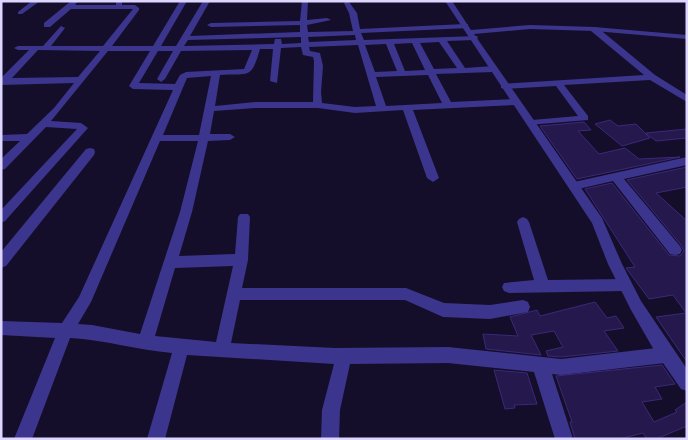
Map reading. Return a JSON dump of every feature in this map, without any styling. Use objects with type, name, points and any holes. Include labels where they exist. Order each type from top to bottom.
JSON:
[{"type":"street","points":[[20,13],[37,1]]},
{"type":"street","points":[[46,24],[75,1]]},
{"type":"street","points":[[178,88],[133,86],[154,48],[184,1]]},
{"type":"street","points":[[161,79],[207,1]]},
{"type":"street","points":[[305,1],[303,23],[306,53],[318,56],[318,105]]},
{"type":"street","points":[[448,1],[515,102],[532,122],[598,222],[612,262],[652,336],[687,382]]},
{"type":"street","points":[[347,3],[353,13],[357,32],[382,109]]},
{"type":"street","points":[[1,166],[44,124],[137,8],[119,4],[69,7]]},
{"type":"street","points":[[212,25],[303,23],[327,20]]},
{"type":"street","points":[[274,81],[278,47],[278,24]]},
{"type":"street","points":[[185,38],[357,32],[469,32],[530,27],[594,29],[687,37]]},
{"type":"street","points":[[3,82],[62,28]]},
{"type":"street","points":[[594,29],[652,77],[687,99]]},
{"type":"street","points":[[18,48],[256,48],[442,40],[469,32]]},
{"type":"street","points":[[442,40],[463,71]]},
{"type":"street","points":[[415,41],[448,106]]},
{"type":"street","points":[[389,42],[402,73]]},
{"type":"street","points":[[23,439],[66,330],[84,302],[178,88],[186,75],[239,73],[250,69],[256,48]]},
{"type":"street","points":[[371,75],[494,69]]},
{"type":"street","points":[[145,343],[186,212],[204,138],[216,74]]},
{"type":"street","points":[[504,86],[652,77]]},
{"type":"street","points":[[3,82],[81,80]]},
{"type":"street","points":[[532,122],[585,118],[559,84]]},
{"type":"street","points":[[208,109],[255,105],[318,105],[355,110],[515,102]]},
{"type":"street","points":[[408,108],[433,178]]},
{"type":"street","points":[[1,218],[83,128],[81,126],[44,124]]},
{"type":"street","points":[[1,138],[30,137]]},
{"type":"street","points":[[155,138],[230,137]]},
{"type":"street","points":[[1,262],[90,152]]},
{"type":"street","points":[[574,186],[687,161]]},
{"type":"street","points":[[617,178],[675,250]]},
{"type":"street","points":[[222,350],[242,260],[244,217]]},
{"type":"street","points":[[523,222],[543,286]]},
{"type":"street","points":[[170,262],[242,260]]},
{"type":"street","points":[[509,287],[625,284]]},
{"type":"street","points":[[234,294],[406,294],[443,310],[490,312],[523,307]]},
{"type":"street","points":[[1,328],[92,332],[145,343],[222,350],[344,356],[448,355],[561,367],[665,355]]},
{"type":"street","points":[[156,439],[182,346]]},
{"type":"street","points":[[330,439],[332,410],[344,356]]},
{"type":"street","points":[[540,364],[564,439]]},
{"type":"building","points":[[610,120],[618,126],[636,124],[650,138],[622,146],[595,124]]},
{"type":"building","points":[[584,122],[591,130],[578,131],[599,154],[625,148],[639,159],[680,157],[577,179],[540,126]]},
{"type":"building","points":[[687,129],[687,138],[656,141],[646,133]]},
{"type":"building","points":[[687,167],[687,187],[656,193],[687,221],[687,362],[656,317],[686,313],[673,295],[649,299],[626,268],[635,267],[585,189],[612,183],[669,255],[680,256],[684,251],[681,245],[627,180]]},
{"type":"building","points":[[595,302],[607,318],[616,316],[624,328],[604,331],[618,351],[561,357],[548,356],[546,351],[563,347],[554,331],[531,335],[541,355],[486,349],[483,334],[518,336],[510,317],[537,310],[540,316]]},
{"type":"building","points":[[662,365],[675,384],[655,387],[662,399],[642,402],[654,422],[677,412],[675,410],[687,402],[687,426],[656,439],[647,439],[643,433],[619,439],[575,439],[570,422],[572,422],[556,376]]},
{"type":"building","points":[[494,370],[527,373],[537,404],[514,405],[515,408],[505,409]]}]
